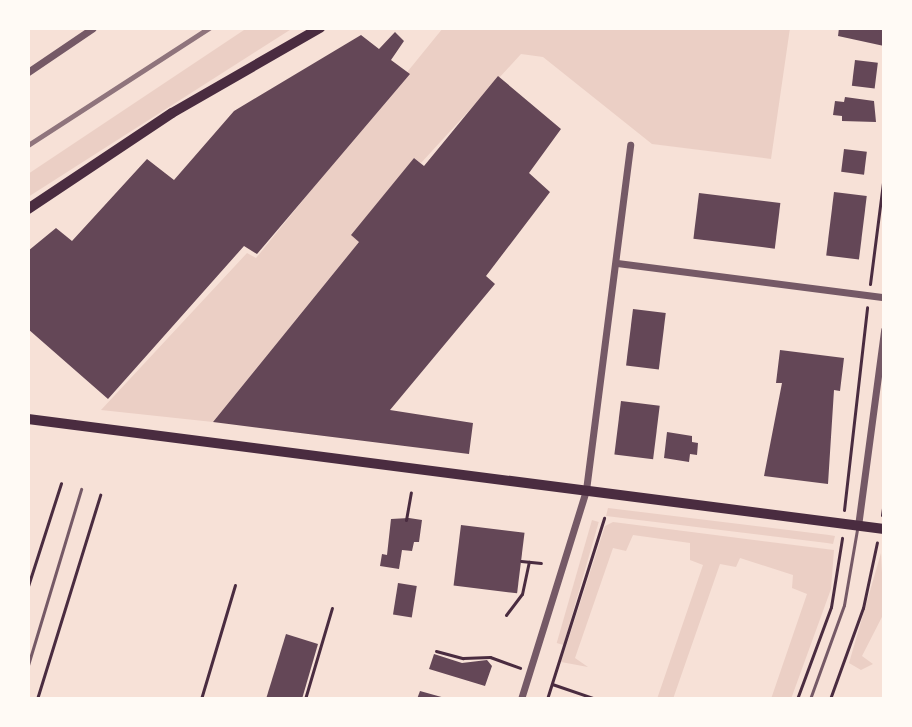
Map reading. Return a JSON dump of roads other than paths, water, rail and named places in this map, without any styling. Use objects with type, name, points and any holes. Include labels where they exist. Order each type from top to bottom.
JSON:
[{"type":"main road","points":[[28,209],[172,113],[320,28]]},
{"type":"main road","points":[[28,419],[882,529]]},
{"type":"street","points":[[28,72],[93,28]]},
{"type":"street","points":[[521,699],[586,490],[630,145]]},
{"type":"street","points":[[617,263],[884,297]]},
{"type":"street","points":[[858,526],[884,330]]},
{"type":"lane","points":[[28,665],[81,489]]},
{"type":"lane","points":[[810,699],[844,605],[858,526]]},
{"type":"railway","points":[[28,145],[209,28]]}]
